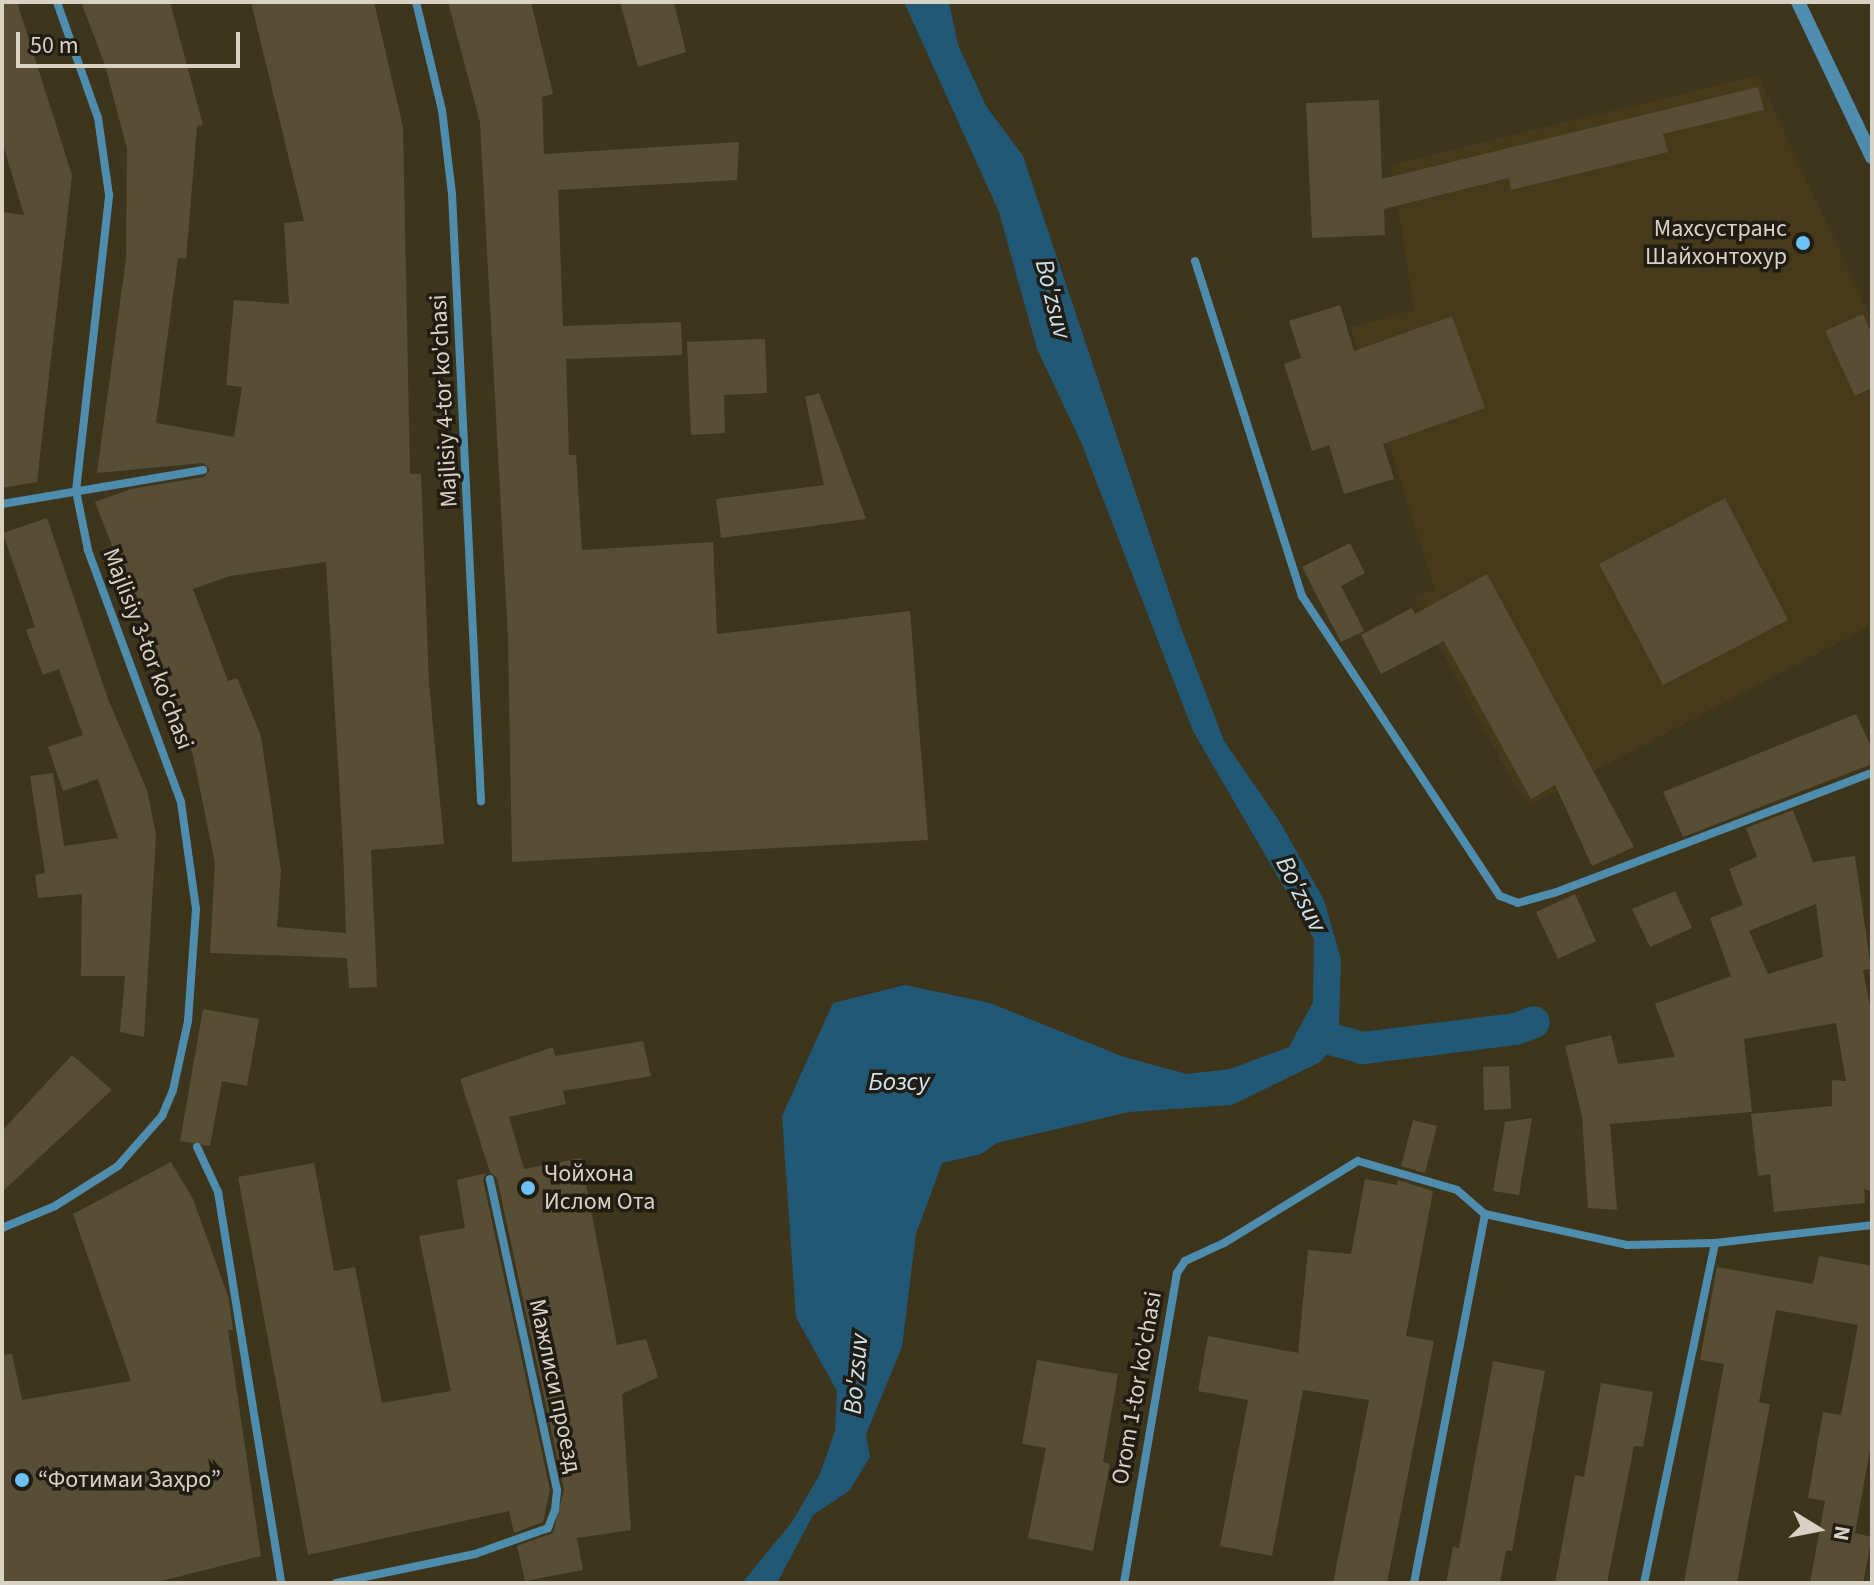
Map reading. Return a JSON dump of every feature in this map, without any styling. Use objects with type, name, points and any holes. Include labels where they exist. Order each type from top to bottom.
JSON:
[{"type":"street","name":"Majlisiy 3-tor ko'chasi","points":[[2,1228],[87,1187],[143,1140],[173,1090],[188,1021],[196,909],[181,802],[88,550],[76,491],[109,195],[98,118],[57,2]]},
{"type":"street","name":"Majlisiy 4-tor ko'chasi","points":[[416,2],[442,110],[452,194],[481,801]]},
{"type":"street","points":[[1798,2],[1872,157]]},
{"type":"street","points":[[1195,261],[1302,596],[1500,896],[1518,903],[1554,893],[1872,773]]},
{"type":"street","points":[[2,504],[203,470]]},
{"type":"street","points":[[197,1147],[218,1192],[281,1583]]},
{"type":"street","name":"Orom 1-tor ko'chasi","points":[[1124,1583],[1173,1293],[1185,1261],[1224,1243],[1358,1161],[1457,1190],[1485,1214],[1627,1245],[1715,1243],[1872,1225]]},
{"type":"street","name":"Мажлиси проезд","points":[[336,1583],[475,1554],[548,1528],[555,1510],[557,1490],[490,1179]]},
{"type":"street","points":[[1414,1583],[1485,1214]]},
{"type":"street","points":[[1644,1583],[1715,1243]]},
{"type":"shaded area","points":[[1758,75],[1872,320],[1872,625],[1530,805],[1513,783],[1413,598],[1435,589],[1350,327],[1414,310],[1391,165]]},
{"type":"water","name":"Бозсу","points":[[904,2],[949,2],[958,45],[986,106],[1023,156],[1181,628],[1224,741],[1280,822],[1324,900],[1341,960],[1339,1022],[1335,1046],[1320,1062],[1232,1105],[1129,1112],[997,1143],[981,1154],[942,1163],[916,1234],[902,1347],[866,1434],[870,1457],[849,1491],[813,1515],[777,1583],[742,1583],[792,1522],[820,1474],[835,1431],[837,1391],[796,1317],[782,1116],[833,1003],[905,985],[990,1003],[1124,1057],[1187,1074],[1230,1069],[1289,1047],[1313,1002],[1314,939],[1193,731],[1081,442],[1037,349],[999,212]]},
{"type":"building","points":[[2,2],[17,2],[72,175],[37,482],[2,488],[2,212],[24,215],[2,141]]},
{"type":"building","points":[[81,2],[170,2],[203,125],[197,126],[186,259],[178,258],[156,423],[234,437],[242,387],[226,385],[234,300],[289,304],[284,223],[304,221],[251,2],[374,2],[403,127],[410,474],[421,474],[429,683],[444,844],[371,850],[377,987],[349,988],[347,958],[210,953],[215,863],[193,755],[95,502],[131,489],[204,477],[210,470],[203,463],[97,473],[126,258],[127,149],[105,65]],"holes":[[[326,562],[346,933],[277,927],[281,871],[261,736],[237,678],[228,681],[193,589],[230,576]]]},
{"type":"building","points":[[448,2],[531,2],[553,94],[542,97],[544,154],[739,142],[737,180],[558,190],[563,326],[681,322],[682,355],[566,359],[569,455],[576,455],[582,550],[713,542],[717,634],[910,611],[928,840],[512,862],[508,638],[480,122]]},
{"type":"building","points":[[620,2],[674,2],[686,52],[638,67]]},
{"type":"building","points":[[1758,87],[1764,110],[1663,134],[1668,152],[1511,190],[1509,178],[1384,209],[1385,235],[1312,238],[1306,103],[1379,100],[1382,179]]},
{"type":"building","points":[[1340,305],[1354,351],[1452,316],[1485,408],[1383,444],[1394,479],[1344,494],[1329,445],[1312,451],[1284,364],[1301,358],[1289,321]]},
{"type":"building","points":[[1863,314],[1872,335],[1872,388],[1855,396],[1825,331]]},
{"type":"building","points":[[765,339],[767,393],[724,395],[725,433],[691,435],[687,342]]},
{"type":"building","points":[[819,393],[866,519],[721,538],[716,499],[824,485],[805,397]]},
{"type":"building","points":[[1725,498],[1788,620],[1663,685],[1599,564]]},
{"type":"building","points":[[47,518],[108,699],[147,790],[156,835],[144,1037],[120,1032],[125,976],[81,976],[82,894],[38,898],[35,875],[45,873],[30,776],[53,773],[64,846],[118,838],[98,779],[63,791],[48,747],[83,735],[59,669],[43,675],[26,630],[35,627],[3,533]]},
{"type":"building","points":[[1350,543],[1365,573],[1341,586],[1364,631],[1341,642],[1302,567]]},
{"type":"building","points":[[1487,574],[1634,847],[1592,866],[1555,785],[1531,799],[1444,641],[1381,674],[1361,635],[1412,608],[1415,614]]},
{"type":"building","points":[[1856,714],[1872,749],[1872,764],[1683,837],[1663,792]]},
{"type":"building","points":[[1793,810],[1813,862],[1855,856],[1871,969],[1863,970],[1872,1017],[1872,1191],[1864,1189],[1865,1203],[1774,1212],[1770,1174],[1758,1176],[1751,1114],[1832,1106],[1832,1080],[1846,1081],[1836,1023],[1744,1039],[1752,1112],[1610,1124],[1617,1210],[1588,1208],[1582,1116],[1565,1046],[1611,1035],[1618,1064],[1675,1057],[1655,1004],[1731,976],[1710,918],[1743,905],[1729,869],[1757,857],[1746,828]],"holes":[[[1816,904],[1823,957],[1768,974],[1749,931]]]},
{"type":"building","points":[[1675,891],[1692,928],[1650,947],[1632,909]]},
{"type":"building","points":[[1575,894],[1596,941],[1558,959],[1536,912]]},
{"type":"building","points":[[203,1009],[259,1019],[247,1086],[222,1081],[210,1146],[180,1141]]},
{"type":"building","points":[[643,1041],[651,1076],[563,1091],[566,1104],[509,1117],[524,1169],[581,1158],[617,1345],[646,1339],[658,1377],[622,1394],[631,1530],[577,1538],[583,1570],[525,1581],[517,1546],[553,1533],[564,1489],[497,1178],[490,1172],[460,1079],[553,1047],[555,1056]]},
{"type":"building","points":[[72,1055],[112,1090],[2,1192],[2,1131]]},
{"type":"building","points":[[1509,1066],[1511,1109],[1484,1110],[1483,1067]]},
{"type":"building","points":[[1532,1118],[1519,1195],[1493,1191],[1505,1122]]},
{"type":"building","points":[[1413,1120],[1437,1126],[1425,1173],[1401,1166]]},
{"type":"building","points":[[171,1162],[193,1199],[228,1296],[233,1330],[228,1330],[261,1556],[153,1583],[2,1583],[2,1355],[12,1354],[22,1400],[131,1381],[73,1214]]},
{"type":"building","points":[[314,1163],[334,1271],[355,1267],[382,1403],[451,1391],[419,1236],[465,1228],[457,1180],[486,1173],[483,1180],[550,1490],[543,1522],[514,1533],[509,1511],[308,1555],[238,1177]]},
{"type":"building","points":[[1365,1179],[1397,1185],[1398,1180],[1433,1191],[1406,1336],[1434,1341],[1387,1583],[1333,1583],[1369,1400],[1303,1390],[1272,1556],[1220,1546],[1248,1400],[1198,1391],[1208,1336],[1298,1353],[1308,1250],[1351,1254]]},
{"type":"building","points":[[1819,1256],[1872,1266],[1872,1439],[1855,1533],[1872,1537],[1863,1583],[1810,1583],[1825,1501],[1808,1498],[1823,1412],[1841,1415],[1858,1325],[1776,1310],[1759,1402],[1770,1404],[1737,1583],[1684,1583],[1724,1364],[1700,1360],[1717,1267],[1813,1284]]},
{"type":"building","points":[[1037,1360],[1118,1374],[1103,1462],[1110,1464],[1093,1551],[1028,1538],[1046,1448],[1022,1444]]},
{"type":"building","points":[[1493,1361],[1545,1371],[1512,1551],[1506,1550],[1500,1583],[1446,1583],[1453,1547],[1459,1548]]},
{"type":"building","points":[[1601,1383],[1653,1392],[1643,1447],[1634,1446],[1607,1583],[1555,1583],[1575,1475],[1584,1477]]},
{"type":"waterway","points":[[1323,1037],[1363,1048],[1516,1029],[1534,1022]]},
{"type":"place","name":"Махсустранс Шайхонтохур","points":[[1803,243]]},
{"type":"place","name":"Чойхона Ислом Ота","points":[[528,1188]]},
{"type":"place","name":"“Фотимаи Заҳро”","points":[[22,1480]]},
{"type":"water label","name":"Bo'zsuv","points":[[1053,299]]},
{"type":"water label","name":"Bo'zsuv","points":[[1301,894]]},
{"type":"water label","name":"Bo'zsuv","points":[[856,1374]]}]
